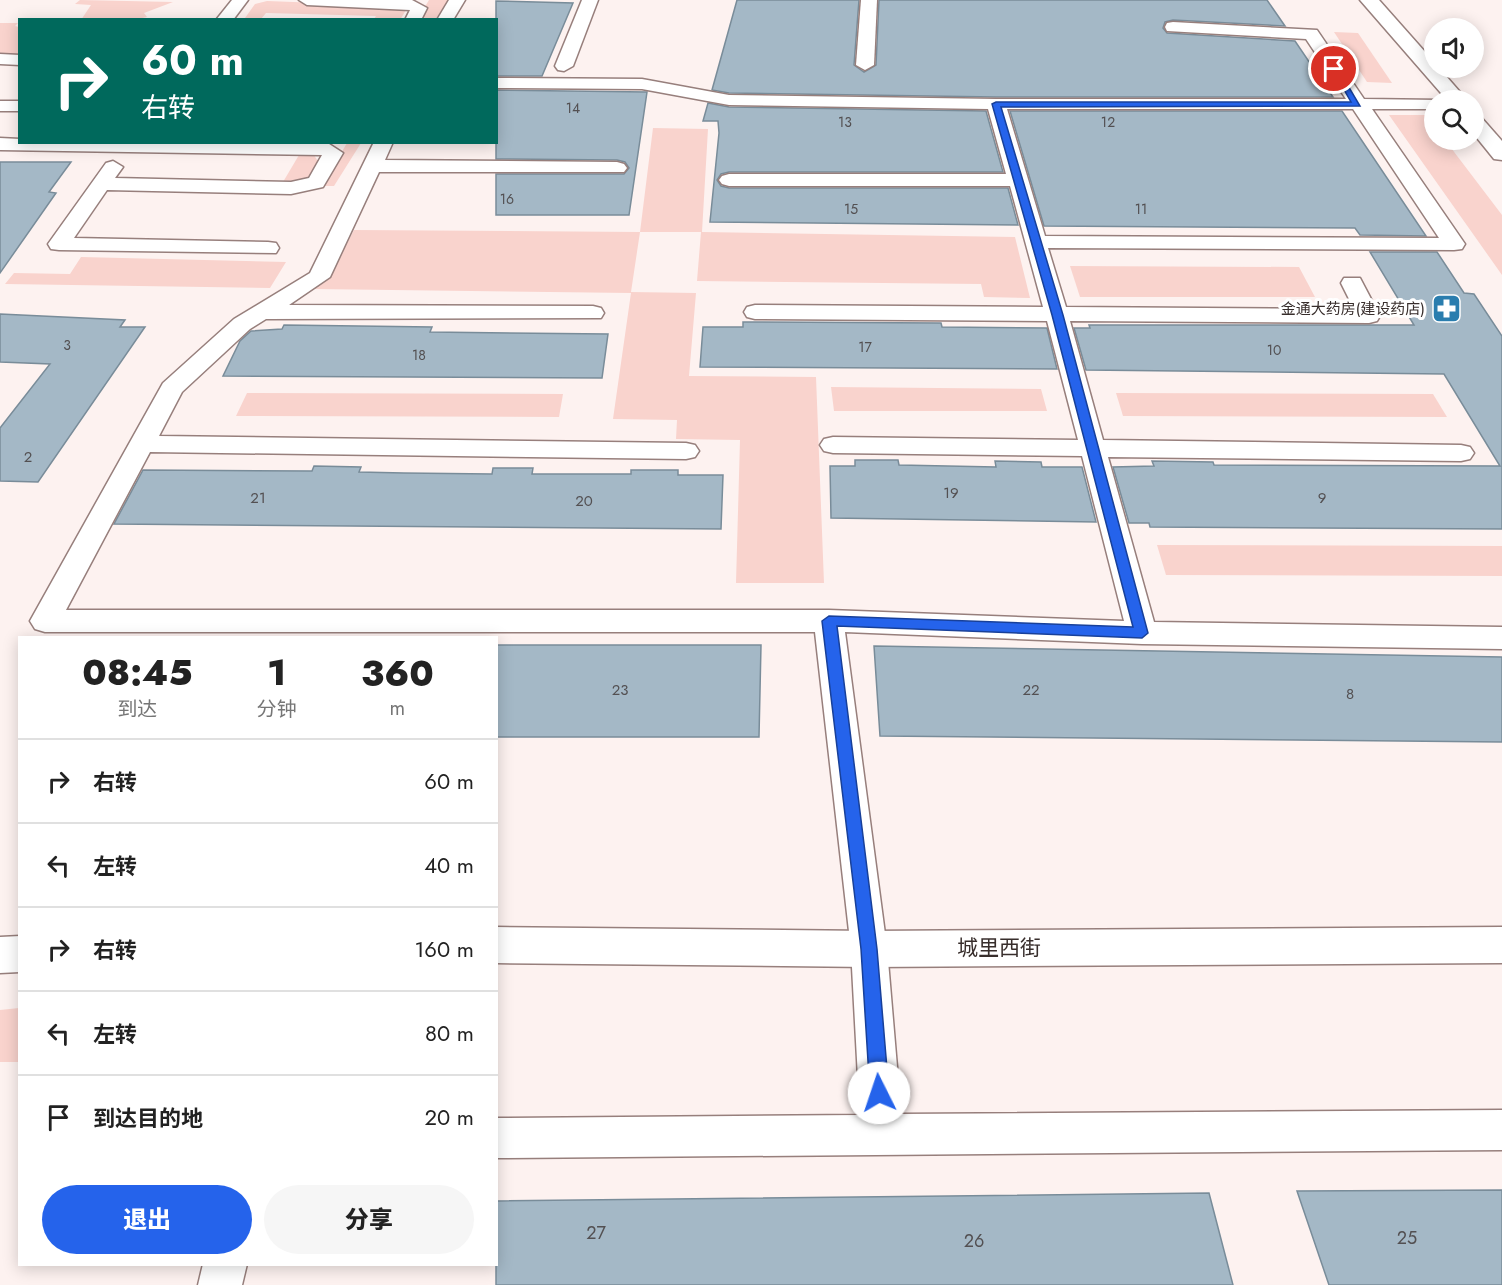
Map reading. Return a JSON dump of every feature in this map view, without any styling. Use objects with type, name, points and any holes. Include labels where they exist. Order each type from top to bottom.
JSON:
[{"type":"street","points":[[1369,0],[1448,90]]},
{"type":"street","points":[[1484,133],[1502,154]]},
{"type":"street","name":"城里西街","points":[[498,945],[869,949],[1502,945]]},
{"type":"street","points":[[0,955],[18,954]]},
{"type":"lane","points":[[226,18],[240,0]]},
{"type":"lane","points":[[308,0],[412,5],[419,8],[414,18]]},
{"type":"lane","points":[[446,18],[457,0]]},
{"type":"lane","points":[[564,66],[590,0]]},
{"type":"lane","points":[[865,65],[869,0]]},
{"type":"lane","points":[[1036,242],[1454,244],[1311,34],[1173,27]]},
{"type":"lane","points":[[0,60],[18,60]]},
{"type":"lane","points":[[498,83],[642,84],[729,100],[996,104],[1424,104]]},
{"type":"lane","points":[[996,104],[1057,315],[1142,633]]},
{"type":"lane","points":[[0,106],[18,106]]},
{"type":"lane","points":[[0,144],[325,148],[333,153],[316,183],[291,188],[101,184]]},
{"type":"lane","points":[[130,144],[59,244],[268,248]]},
{"type":"lane","points":[[618,168],[378,154],[319,277],[242,324],[172,388],[45,621],[829,621],[1142,633],[1502,638]]},
{"type":"lane","points":[[729,180],[1018,180]]},
{"type":"lane","points":[[755,312],[1369,316],[1352,283]]},
{"type":"lane","points":[[262,312],[593,313]]},
{"type":"lane","points":[[141,444],[686,451]]},
{"type":"lane","points":[[833,445],[1461,453]]},
{"type":"lane","points":[[829,621],[869,949],[882,1135]]},
{"type":"lane","points":[[498,1138],[1502,1130]]},
{"type":"lane","points":[[220,1285],[225,1266]]},
{"type":"shaded area","points":[[80,0],[173,2],[144,13],[147,17],[142,18],[82,18],[91,5],[75,4]]},
{"type":"shaded area","points":[[429,0],[448,0],[437,18],[418,18]]},
{"type":"shaded area","points":[[267,1],[399,6],[406,10],[401,18],[266,13],[262,18],[245,18],[255,4]]},
{"type":"shaded area","points":[[0,23],[18,23],[15,26],[18,27],[18,54],[0,54]]},
{"type":"shaded area","points":[[1334,32],[1358,33],[1392,83],[1367,82]]},
{"type":"shaded area","points":[[1389,115],[1424,115],[1424,150],[1453,150],[1502,215],[1502,275]]},
{"type":"shaded area","points":[[653,128],[708,129],[702,232],[1015,237],[1030,298],[984,297],[981,284],[697,281],[701,232],[640,232]]},
{"type":"shaded area","points":[[346,144],[360,144],[334,186],[322,186]]},
{"type":"shaded area","points":[[299,155],[314,155],[319,163],[305,179],[283,182]]},
{"type":"shaded area","points":[[354,230],[640,232],[631,292],[696,293],[689,376],[816,377],[824,583],[736,583],[740,440],[676,439],[677,420],[613,419],[631,293],[313,289],[331,272]]},
{"type":"shaded area","points":[[81,257],[286,262],[270,288],[5,284],[14,273],[70,274]]},
{"type":"shaded area","points":[[1070,266],[1299,267],[1315,297],[1080,297]]},
{"type":"shaded area","points":[[831,387],[1041,389],[1047,411],[834,411]]},
{"type":"shaded area","points":[[247,393],[563,394],[559,417],[236,416]]},
{"type":"shaded area","points":[[1116,393],[1433,394],[1447,417],[1123,416]]},
{"type":"shaded area","points":[[1157,545],[1502,546],[1502,576],[1166,575]]},
{"type":"shaded area","points":[[18,1008],[18,1062],[0,1062],[0,1010]]},
{"type":"building","points":[[737,0],[859,0],[854,65],[864,72],[876,65],[879,0],[1267,0],[1285,26],[1173,20],[1165,22],[1163,28],[1167,33],[1295,41],[1333,97],[996,97],[729,93],[712,90]]},
{"type":"building","points":[[496,1],[573,3],[542,76],[498,76],[498,18],[496,18]]},
{"type":"building","points":[[498,90],[647,92],[629,215],[496,215],[496,174],[624,174],[629,168],[625,162],[617,160],[496,159]]},
{"type":"building","points":[[708,103],[729,107],[986,111],[1003,172],[729,172],[721,174],[717,180],[721,186],[729,188],[1008,188],[1018,225],[710,222],[719,133],[718,121],[703,121]]},
{"type":"building","points":[[1010,111],[1342,111],[1426,236],[1360,235],[1355,228],[1044,226]]},
{"type":"building","points":[[0,162],[71,162],[49,192],[56,193],[0,273]]},
{"type":"building","points":[[1370,252],[1437,252],[1464,293],[1474,294],[1502,336],[1502,529],[1150,527],[1149,523],[1129,523],[1113,467],[1154,466],[1152,461],[1213,462],[1214,465],[1500,466],[1444,374],[1086,370],[1074,328],[1090,328],[1089,325],[1414,325]]},
{"type":"building","points":[[0,314],[125,320],[120,327],[145,327],[38,482],[0,481],[0,428],[50,364],[0,362]]},
{"type":"building","points":[[743,322],[941,323],[942,327],[1047,328],[1057,369],[700,367],[703,327],[743,327]]},
{"type":"building","points":[[284,325],[432,327],[430,332],[608,334],[602,378],[223,376],[240,341],[251,331],[282,329]]},
{"type":"building","points":[[855,460],[898,460],[899,465],[996,467],[995,461],[1041,462],[1042,467],[1082,467],[1096,522],[831,518],[830,466],[855,466]]},
{"type":"building","points":[[314,466],[361,467],[359,472],[404,473],[492,474],[493,468],[533,468],[532,474],[631,474],[631,470],[678,470],[678,475],[723,475],[721,529],[114,524],[143,470],[312,471]]},
{"type":"building","points":[[498,645],[761,645],[759,737],[498,737]]},
{"type":"building","points":[[874,646],[1502,657],[1502,742],[880,736]]},
{"type":"building","points":[[1502,1190],[1502,1285],[1329,1285],[1297,1191]]},
{"type":"building","points":[[1209,1193],[1233,1285],[496,1285],[498,1201]]},
{"type":"place","name":"金通大药房(建设药店)","points":[[1446,309]]},
{"type":"route","points":[[879,1093],[869,949],[829,621],[1142,633],[1057,315],[996,104],[1357,104],[1334,69]]}]
